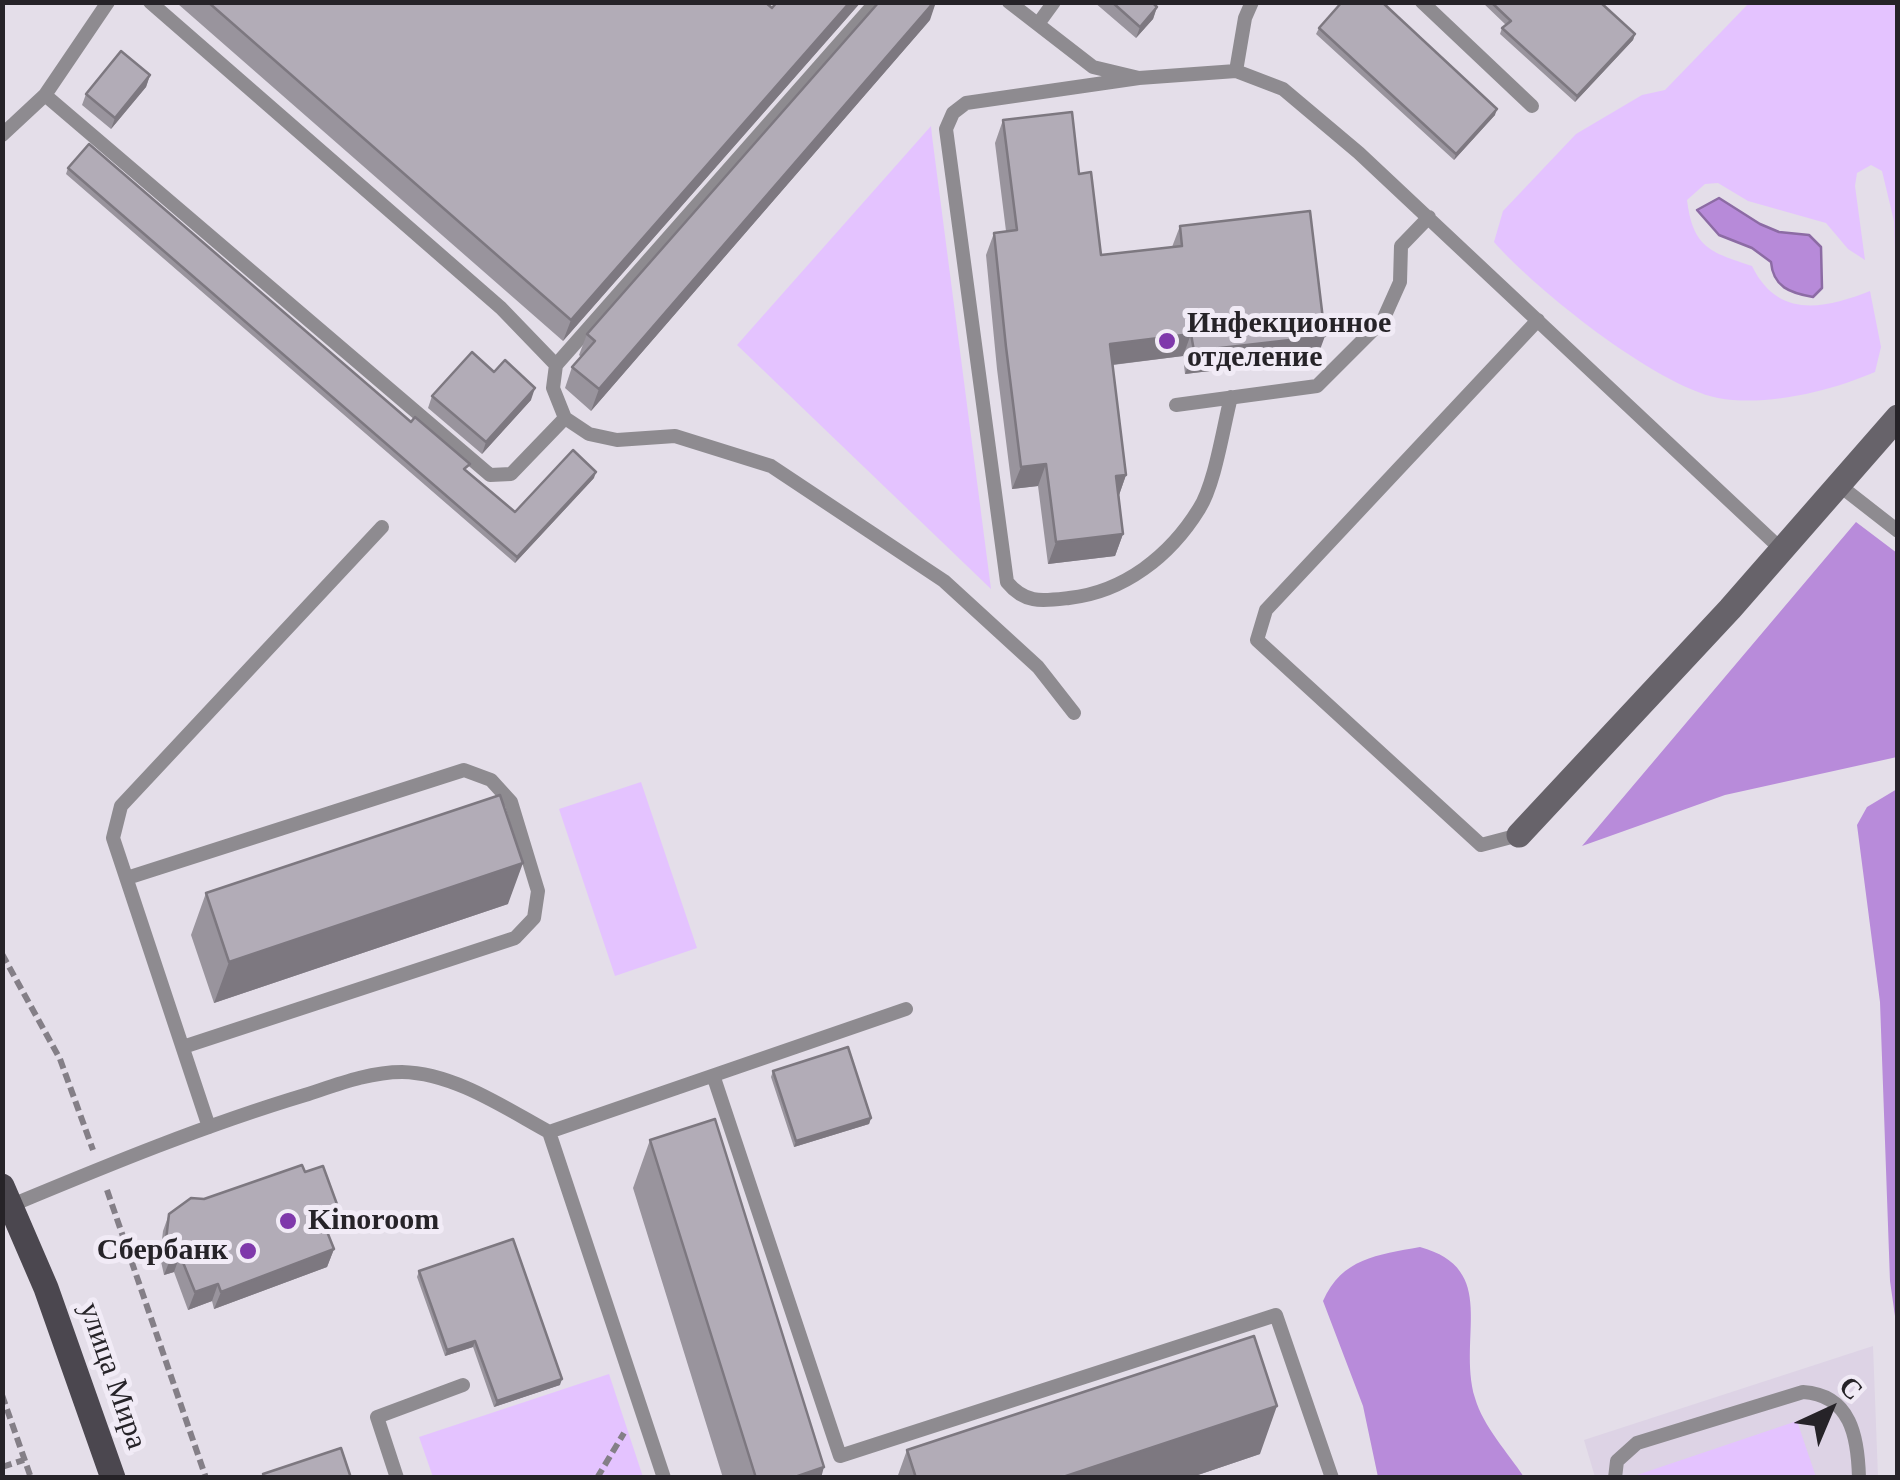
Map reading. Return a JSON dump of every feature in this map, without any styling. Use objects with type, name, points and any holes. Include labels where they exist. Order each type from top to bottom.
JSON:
[{"type":"main road","name":"улица Мира","points":[[7,1195],[113,1478]]},
{"type":"street","points":[[1518,835],[1782,550],[1898,418]]},
{"type":"lane","points":[[2,135],[45,94],[108,2]]},
{"type":"lane","points":[[150,2],[502,308],[556,365]]},
{"type":"lane","points":[[876,2],[556,365],[553,388],[565,418],[588,434],[617,440],[676,436],[772,466],[944,581],[1038,667],[1074,713]]},
{"type":"lane","points":[[1009,2],[1093,67],[1140,78]]},
{"type":"lane","points":[[1038,24],[1054,2]]},
{"type":"lane","points":[[1236,71],[1245,18],[1252,2]]},
{"type":"lane","points":[[1422,2],[1532,106]]},
{"type":"lane","points":[[1232,397],[1200,508],[1140,575],[1096,595],[1037,602],[1018,596],[1006,582],[946,129],[953,113],[966,103],[1140,78],[1236,71],[1284,89],[1428,217],[1782,550]]},
{"type":"lane","points":[[45,94],[490,475],[511,474],[565,418]]},
{"type":"lane","points":[[1176,405],[1317,386],[1383,320],[1400,282],[1400,246],[1428,217]]},
{"type":"lane","points":[[1518,835],[1481,845],[1257,640],[1266,610],[1538,320]]},
{"type":"lane","points":[[1839,484],[1898,531]]},
{"type":"lane","points":[[209,1127],[113,838],[121,806],[382,527]]},
{"type":"lane","points":[[126,878],[464,770],[492,780],[511,802],[538,891],[534,918],[515,938],[182,1047]]},
{"type":"lane","points":[[549,1132],[906,1009]]},
{"type":"lane","points":[[7,1195],[100,1169],[209,1127],[358,1078],[402,1072],[436,1078],[485,1097],[549,1132],[664,1478]]},
{"type":"lane","points":[[714,1078],[840,1456],[1276,1315],[1332,1478]]},
{"type":"lane","points":[[397,1478],[377,1418],[462,1384]]},
{"type":"lane","points":[[1615,1478],[1617,1461],[1638,1443],[1803,1392],[1820,1393],[1844,1410],[1858,1440],[1859,1478]]},
{"type":"path","points":[[2,954],[60,1059],[206,1478]]},
{"type":"path","points":[[2,1396],[30,1478]]},
{"type":"path","points":[[598,1478],[640,1406]]},
{"type":"path","points":[[2,1467],[24,1460]]},
{"type":"shaded area","points":[[1749,3],[1897,3],[1897,312],[1894,221],[1882,171],[1871,165],[1857,173],[1855,186],[1865,260],[1848,249],[1826,223],[1748,201],[1718,183],[1705,184],[1687,200],[1694,229],[1706,246],[1752,266],[1775,295],[1789,302],[1819,305],[1870,291],[1881,347],[1875,372],[1819,391],[1777,399],[1737,400],[1692,390],[1631,356],[1538,285],[1494,242],[1503,211],[1576,134],[1642,95],[1665,90]]},
{"type":"shaded area","points":[[931,126],[932,136],[991,589],[737,345]]},
{"type":"shaded area","points":[[1719,198],[1779,232],[1809,235],[1821,247],[1822,288],[1813,297],[1790,291],[1775,277],[1771,262],[1752,248],[1719,235],[1697,210]]},
{"type":"shaded area","points":[[1856,522],[1897,553],[1897,757],[1725,795],[1582,846]]},
{"type":"shaded area","points":[[641,782],[697,948],[615,976],[559,809]]},
{"type":"shaded area","points":[[1897,789],[1898,1477],[1897,1478],[1897,1330],[1890,1281],[1880,1002],[1857,825],[1867,807]]},
{"type":"shaded area","points":[[1420,1247],[1445,1257],[1460,1271],[1468,1288],[1475,1398],[1490,1429],[1524,1477],[1378,1477],[1363,1406],[1323,1301],[1351,1267],[1375,1256]]},
{"type":"shaded area","points":[[1873,1346],[1878,1477],[1595,1477],[1584,1440]]},
{"type":"shaded area","points":[[609,1374],[643,1477],[433,1477],[419,1437]]},
{"type":"shaded area","points":[[1797,1421],[1816,1477],[1637,1475]]},
{"type":"building","points":[[208,2],[765,2],[772,8],[777,2],[850,2],[571,320]]},
{"type":"building","points":[[879,2],[934,2],[599,389],[572,367],[595,341],[587,334]]},
{"type":"building","points":[[1112,2],[1152,2],[1157,7],[1140,27]]},
{"type":"building","points":[[1342,2],[1382,2],[1497,109],[1456,154],[1319,28]]},
{"type":"building","points":[[1491,2],[1600,2],[1635,34],[1577,96],[1502,28],[1511,21]]},
{"type":"building","points":[[121,51],[150,75],[115,118],[86,94]]},
{"type":"building","name":"Инфекционное отделение","points":[[1072,112],[1079,174],[1091,172],[1101,255],[1182,246],[1180,226],[1310,211],[1325,336],[1194,351],[1191,334],[1110,344],[1126,475],[1116,476],[1123,534],[1056,542],[1046,464],[1021,467],[994,233],[1017,230],[1003,120]]},
{"type":"building","points":[[89,144],[411,422],[415,417],[470,464],[464,469],[515,512],[573,450],[596,472],[517,557],[68,168]]},
{"type":"building","points":[[472,352],[494,372],[505,360],[535,388],[486,442],[432,396]]},
{"type":"building","points":[[500,795],[523,863],[229,962],[206,893]]},
{"type":"building","points":[[848,1047],[871,1118],[796,1141],[773,1071]]},
{"type":"building","points":[[715,1119],[824,1467],[792,1478],[756,1478],[650,1140]]},
{"type":"building","points":[[302,1165],[305,1172],[323,1166],[338,1207],[320,1214],[334,1249],[221,1292],[218,1284],[195,1292],[180,1255],[171,1257],[166,1240],[169,1214],[191,1198],[204,1199]]},
{"type":"building","points":[[513,1239],[562,1379],[497,1401],[475,1341],[447,1350],[419,1271]]},
{"type":"building","points":[[1254,1336],[1277,1406],[1060,1478],[916,1478],[907,1450]]},
{"type":"building","points":[[341,1448],[351,1478],[264,1478],[263,1474]]},
{"type":"place","name":"Инфекционное отделение","points":[[1167,341]]},
{"type":"place","name":"Kinoroom","points":[[288,1221]]},
{"type":"place","name":"Сбербанк","points":[[248,1251]]}]
